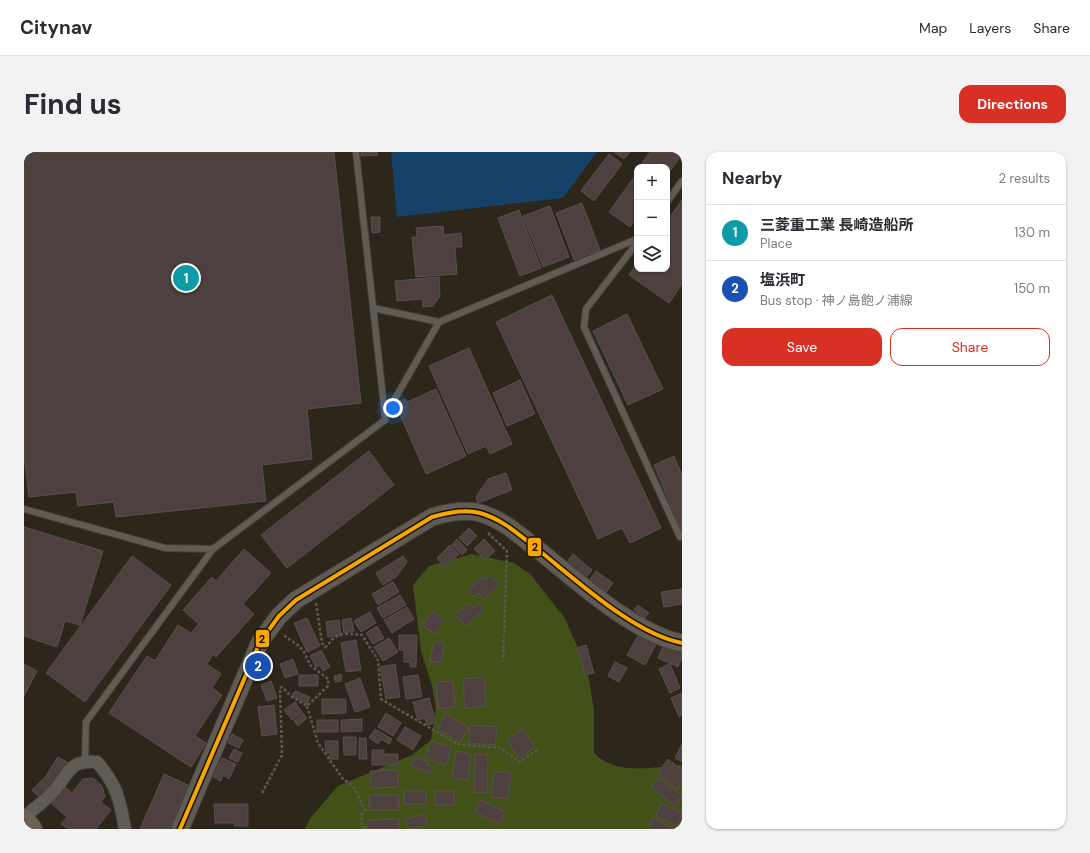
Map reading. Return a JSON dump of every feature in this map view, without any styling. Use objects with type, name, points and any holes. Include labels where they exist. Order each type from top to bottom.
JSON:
[{"type":"highway","points":[[24,818],[32,829]]},
{"type":"main road","points":[[180,829],[260,642],[279,616],[296,600],[432,516],[450,513],[478,512],[502,521],[609,605],[642,628],[657,637],[682,643]]},
{"type":"street","points":[[24,818],[52,793],[72,766],[85,761],[97,762],[109,776],[120,798],[125,829]]},
{"type":"lane","points":[[356,152],[385,416],[439,322]]},
{"type":"lane","points":[[668,200],[682,182]]},
{"type":"lane","points":[[373,308],[439,322],[634,240]]},
{"type":"lane","points":[[634,247],[586,309],[584,327],[680,537]]},
{"type":"lane","points":[[85,761],[86,722],[214,549],[385,420]]},
{"type":"lane","points":[[24,509],[164,548],[214,549]]},
{"type":"path","points":[[486,531],[507,551],[503,662]]},
{"type":"path","points":[[315,597],[323,646],[328,646],[334,638],[341,635],[362,635],[378,660],[381,699],[457,744],[501,748],[519,762],[539,750]]},
{"type":"path","points":[[278,631],[299,646],[304,652],[310,665],[328,679],[328,686],[307,706]]},
{"type":"path","points":[[262,793],[282,755],[280,688],[282,687],[292,697],[307,706],[318,742],[343,780],[353,786],[365,810],[361,815],[362,824],[366,829]]},
{"type":"green space","points":[[472,554],[514,563],[530,574],[564,617],[587,668],[594,710],[594,753],[613,765],[624,767],[647,768],[682,765],[682,829],[305,829],[311,817],[338,786],[412,755],[431,740],[436,709],[432,686],[421,651],[413,585],[429,566]]},
{"type":"water","points":[[391,152],[597,152],[563,198],[397,217]]},
{"type":"building","points":[[24,152],[334,152],[361,403],[307,409],[312,459],[262,465],[266,501],[116,517],[114,502],[78,506],[76,492],[29,497],[24,456]]},
{"type":"building","points":[[361,152],[377,152],[378,155],[361,156]]},
{"type":"building","points":[[614,152],[630,152],[624,159]]},
{"type":"building","points":[[650,152],[682,152],[670,171],[670,164],[641,164]]},
{"type":"building","points":[[609,154],[622,164],[594,201],[581,191]]},
{"type":"building","points":[[634,177],[634,221],[630,227],[609,212]]},
{"type":"building","points":[[682,200],[682,284],[669,303],[629,275],[634,268],[634,272],[670,272],[670,217]]},
{"type":"building","points":[[582,203],[600,250],[574,260],[556,213]]},
{"type":"building","points":[[550,206],[569,257],[543,267],[523,216]]},
{"type":"building","points":[[519,210],[541,268],[520,276],[498,218]]},
{"type":"building","points":[[371,217],[380,217],[380,232],[372,233]]},
{"type":"building","points":[[443,226],[444,235],[461,233],[462,247],[455,247],[457,274],[416,277],[412,237],[417,237],[416,228]]},
{"type":"building","points":[[439,277],[440,296],[433,306],[423,307],[423,299],[397,301],[395,281]]},
{"type":"building","points":[[552,295],[661,528],[630,543],[622,528],[598,539],[496,322]]},
{"type":"building","points":[[627,314],[663,389],[628,405],[593,331]]},
{"type":"building","points":[[469,348],[512,444],[490,454],[486,446],[468,454],[429,366]]},
{"type":"building","points":[[520,380],[535,414],[507,426],[493,393]]},
{"type":"building","points":[[436,389],[466,456],[426,474],[395,403],[405,399],[407,402]]},
{"type":"building","points":[[369,451],[394,485],[287,568],[261,535]]},
{"type":"building","points":[[674,456],[682,475],[682,533],[654,465]]},
{"type":"building","points":[[506,473],[512,490],[478,503],[476,497],[488,479]]},
{"type":"building","points":[[24,527],[103,551],[80,625],[65,621],[57,647],[24,636]]},
{"type":"building","points":[[469,528],[477,536],[467,546],[459,538]]},
{"type":"building","points":[[457,539],[467,550],[462,555],[452,545]]},
{"type":"building","points":[[484,539],[495,551],[485,560],[474,549]]},
{"type":"building","points":[[450,545],[459,554],[445,567],[437,558]]},
{"type":"building","points":[[244,549],[271,573],[243,604],[254,614],[216,657],[213,654],[207,664],[221,674],[212,688],[222,695],[195,736],[206,743],[191,767],[109,713],[147,656],[155,661],[178,625],[191,633],[199,624],[183,610],[212,577],[216,581]]},
{"type":"building","points":[[573,554],[592,570],[584,580],[565,565]]},
{"type":"building","points":[[132,556],[171,585],[85,702],[46,673]]},
{"type":"building","points":[[403,556],[407,562],[396,577],[383,585],[376,573]]},
{"type":"building","points":[[596,571],[613,583],[605,594],[588,582]]},
{"type":"building","points":[[490,575],[499,584],[484,599],[478,593],[474,597],[468,591],[482,577],[484,580]]},
{"type":"building","points":[[393,582],[399,592],[378,605],[372,594]]},
{"type":"building","points":[[682,589],[682,604],[664,607],[661,592]]},
{"type":"building","points":[[400,595],[406,605],[383,618],[377,608]]},
{"type":"building","points":[[469,603],[474,608],[479,603],[484,609],[466,626],[455,615]]},
{"type":"building","points":[[638,605],[649,613],[644,619],[634,610]]},
{"type":"building","points":[[407,607],[414,619],[392,633],[384,620]]},
{"type":"building","points":[[432,611],[444,620],[435,634],[422,625]]},
{"type":"building","points":[[370,612],[376,623],[361,632],[354,621]]},
{"type":"building","points":[[307,618],[320,646],[307,652],[294,623]]},
{"type":"building","points":[[351,618],[354,631],[344,633],[342,620]]},
{"type":"building","points":[[339,620],[341,635],[328,637],[326,622]]},
{"type":"building","points":[[377,626],[384,638],[373,644],[366,633]]},
{"type":"building","points":[[399,635],[417,635],[416,667],[410,667],[410,662],[404,662],[404,650],[399,650]]},
{"type":"building","points":[[638,635],[656,644],[645,665],[627,655]]},
{"type":"building","points":[[389,638],[398,652],[383,661],[374,647]]},
{"type":"building","points":[[356,640],[361,670],[346,672],[341,643]]},
{"type":"building","points":[[434,641],[445,644],[441,663],[430,661]]},
{"type":"building","points":[[664,644],[682,652],[682,658],[678,667],[658,658]]},
{"type":"building","points":[[586,645],[594,673],[585,675],[577,648]]},
{"type":"building","points":[[321,650],[330,667],[323,671],[320,665],[316,667],[310,656]]},
{"type":"building","points":[[293,659],[298,674],[285,678],[280,664]]},
{"type":"building","points":[[615,662],[627,668],[619,682],[608,676]]},
{"type":"building","points":[[24,664],[37,671],[24,696]]},
{"type":"building","points":[[395,664],[400,697],[386,699],[380,667]]},
{"type":"building","points":[[670,664],[680,688],[670,693],[659,669]]},
{"type":"building","points":[[341,674],[342,681],[335,682],[334,676]]},
{"type":"building","points":[[299,675],[318,675],[318,686],[299,686]]},
{"type":"building","points":[[418,675],[422,697],[406,699],[403,677]]},
{"type":"building","points":[[484,677],[486,706],[465,708],[463,679]]},
{"type":"building","points":[[360,678],[370,707],[355,712],[345,684]]},
{"type":"building","points":[[271,681],[277,698],[267,701],[261,685]]},
{"type":"building","points":[[453,681],[455,707],[438,709],[436,682]]},
{"type":"building","points":[[295,691],[310,697],[307,704],[292,696]]},
{"type":"building","points":[[682,693],[682,715],[679,717],[671,698]]},
{"type":"building","points":[[429,698],[436,723],[427,725],[425,718],[418,720],[413,702]]},
{"type":"building","points":[[322,699],[346,699],[346,713],[322,714]]},
{"type":"building","points":[[295,702],[302,712],[292,720],[284,710]]},
{"type":"building","points":[[274,705],[277,734],[262,736],[258,707]]},
{"type":"building","points":[[303,713],[307,718],[298,726],[294,721]]},
{"type":"building","points":[[386,713],[401,723],[393,736],[378,727]]},
{"type":"building","points":[[446,714],[469,728],[460,742],[438,729]]},
{"type":"building","points":[[362,719],[362,731],[341,732],[341,720]]},
{"type":"building","points":[[317,720],[338,720],[338,732],[317,732]]},
{"type":"building","points":[[470,725],[497,727],[495,745],[469,743]]},
{"type":"building","points":[[405,727],[421,736],[413,750],[397,740]]},
{"type":"building","points":[[375,729],[392,739],[389,744],[381,739],[378,744],[369,738]]},
{"type":"building","points":[[523,729],[535,747],[519,758],[507,740]]},
{"type":"building","points":[[232,734],[243,740],[239,748],[228,743]]},
{"type":"building","points":[[343,737],[356,737],[356,755],[344,755]]},
{"type":"building","points":[[359,738],[366,738],[367,759],[359,759]]},
{"type":"building","points":[[325,741],[338,741],[338,759],[330,759],[330,753],[326,753]]},
{"type":"building","points":[[431,741],[451,747],[446,765],[425,758]]},
{"type":"building","points":[[682,744],[682,762],[675,758]]},
{"type":"building","points":[[234,749],[242,753],[238,762],[229,758]]},
{"type":"building","points":[[372,750],[384,750],[384,754],[398,754],[398,765],[372,765]]},
{"type":"building","points":[[456,751],[471,754],[468,780],[452,778]]},
{"type":"building","points":[[475,754],[488,755],[487,793],[474,792]]},
{"type":"building","points":[[58,757],[67,762],[54,784],[40,798],[32,790],[46,776]]},
{"type":"building","points":[[414,757],[428,762],[427,765],[433,767],[431,773],[411,766]]},
{"type":"building","points":[[222,758],[236,764],[229,779],[223,775],[221,781],[213,777]]},
{"type":"building","points":[[668,759],[682,770],[682,783],[677,789],[657,774]]},
{"type":"building","points":[[398,770],[398,787],[371,788],[370,771]]},
{"type":"building","points":[[494,771],[511,773],[508,799],[491,797]]},
{"type":"building","points":[[164,774],[188,785],[169,829],[140,829]]},
{"type":"building","points":[[93,778],[102,786],[105,797],[101,802],[111,810],[96,829],[68,829],[61,824],[67,817],[52,804],[65,787],[72,793],[83,779]]},
{"type":"building","points":[[658,778],[682,796],[675,806],[651,787]]},
{"type":"building","points":[[404,791],[426,791],[426,804],[404,804]]},
{"type":"building","points":[[435,791],[454,791],[454,805],[435,805]]},
{"type":"building","points":[[369,795],[398,795],[399,810],[369,810]]},
{"type":"building","points":[[481,800],[505,812],[499,824],[475,812]]},
{"type":"building","points":[[661,803],[682,813],[677,826],[656,816]]},
{"type":"building","points":[[214,804],[248,804],[248,826],[234,826],[234,823],[215,823]]},
{"type":"building","points":[[425,814],[427,825],[408,829],[406,819]]},
{"type":"building","points":[[653,818],[675,829],[654,829],[649,826]]},
{"type":"building","points":[[399,819],[399,829],[368,829],[368,820]]},
{"type":"transit line","name":"2","points":[[180,829],[260,642],[279,616],[296,600],[432,517],[468,511],[480,513],[496,519],[516,532],[606,604],[625,617],[644,629],[664,638],[682,643]]},
{"type":"place","name":"三菱重工業 長崎造船所","points":[[186,278]]},
{"type":"place","name":"塩浜町","points":[[258,666]]}]
